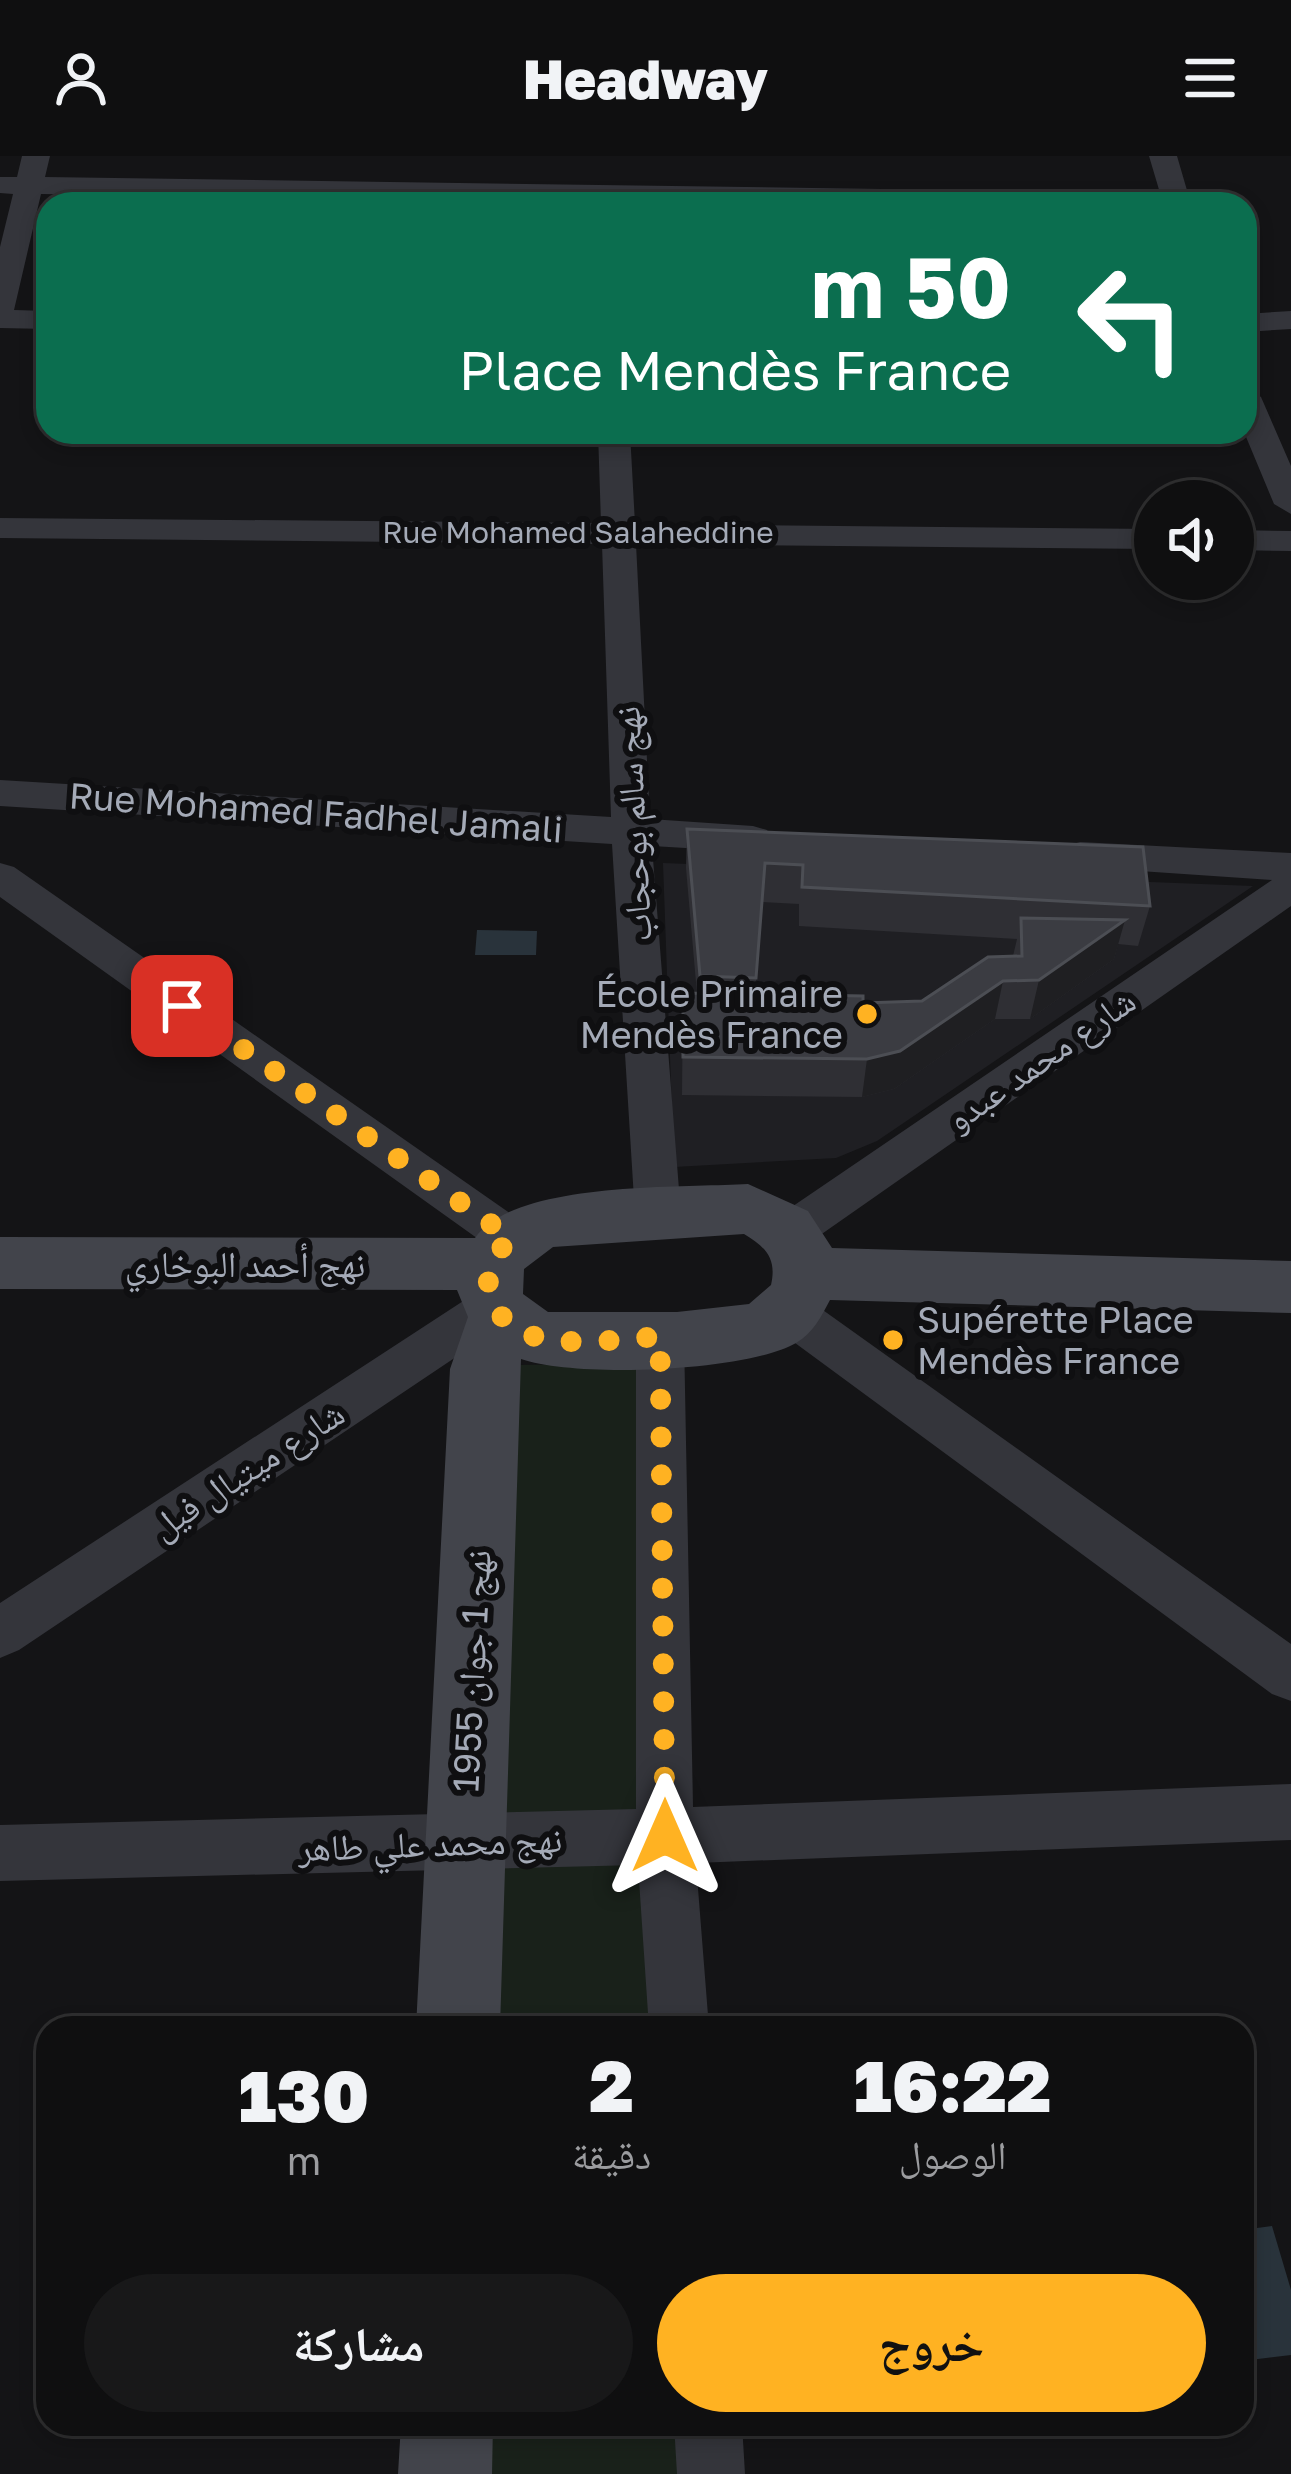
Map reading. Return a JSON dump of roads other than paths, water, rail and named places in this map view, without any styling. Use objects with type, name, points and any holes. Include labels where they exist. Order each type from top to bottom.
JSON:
[{"type":"street","points":[[0,309],[14,186],[36,156]]},
{"type":"street","points":[[1163,156],[1173,192]]},
{"type":"street","points":[[14,186],[719,192]]},
{"type":"street","points":[[0,319],[36,320]]},
{"type":"street","points":[[1257,322],[1291,320]]},
{"type":"street","points":[[1257,426],[1291,504]]},
{"type":"street","name":"نهج سالم بوحجاب","points":[[614,444],[631,832],[658,1215]]},
{"type":"street","name":"Rue Mohamed Salaheddine","points":[[0,528],[1134,539]]},
{"type":"street","points":[[1254,540],[1291,541]]},
{"type":"street","name":"Rue Mohamed Fadhel Jamali","points":[[0,793],[796,841]]},
{"type":"street","points":[[1032,854],[1291,867]]},
{"type":"street","points":[[0,877],[499,1281],[520,1332],[545,1340],[753,1331],[795,1272]]},
{"type":"street","name":"شارع محمد عبدو","points":[[795,1272],[1291,886]]},
{"type":"street","points":[[499,1281],[546,1222],[748,1209],[795,1272],[1291,1676]]},
{"type":"street","name":"نهج أحمد البوخاري","points":[[0,1263],[499,1281]]},
{"type":"street","points":[[795,1272],[1291,1287]]},
{"type":"street","name":"شارع ميتيال فيل","points":[[0,1633],[499,1281]]},
{"type":"street","name":"نهج 1 جوان 1955","points":[[458,2016],[484,1369],[499,1281]]},
{"type":"street","points":[[660,1337],[665,1836],[678,2016]]},
{"type":"street","name":"نهج محمد علي طاهر","points":[[0,1853],[463,1844],[1291,1812]]},
{"type":"street","points":[[445,2474],[447,2436]]},
{"type":"street","points":[[709,2436],[711,2474]]},
{"type":"place","name":"École Primaire Mendès France","points":[[867,1014]]},
{"type":"place","name":"Supérette Place Mendès France","points":[[893,1340]]}]
